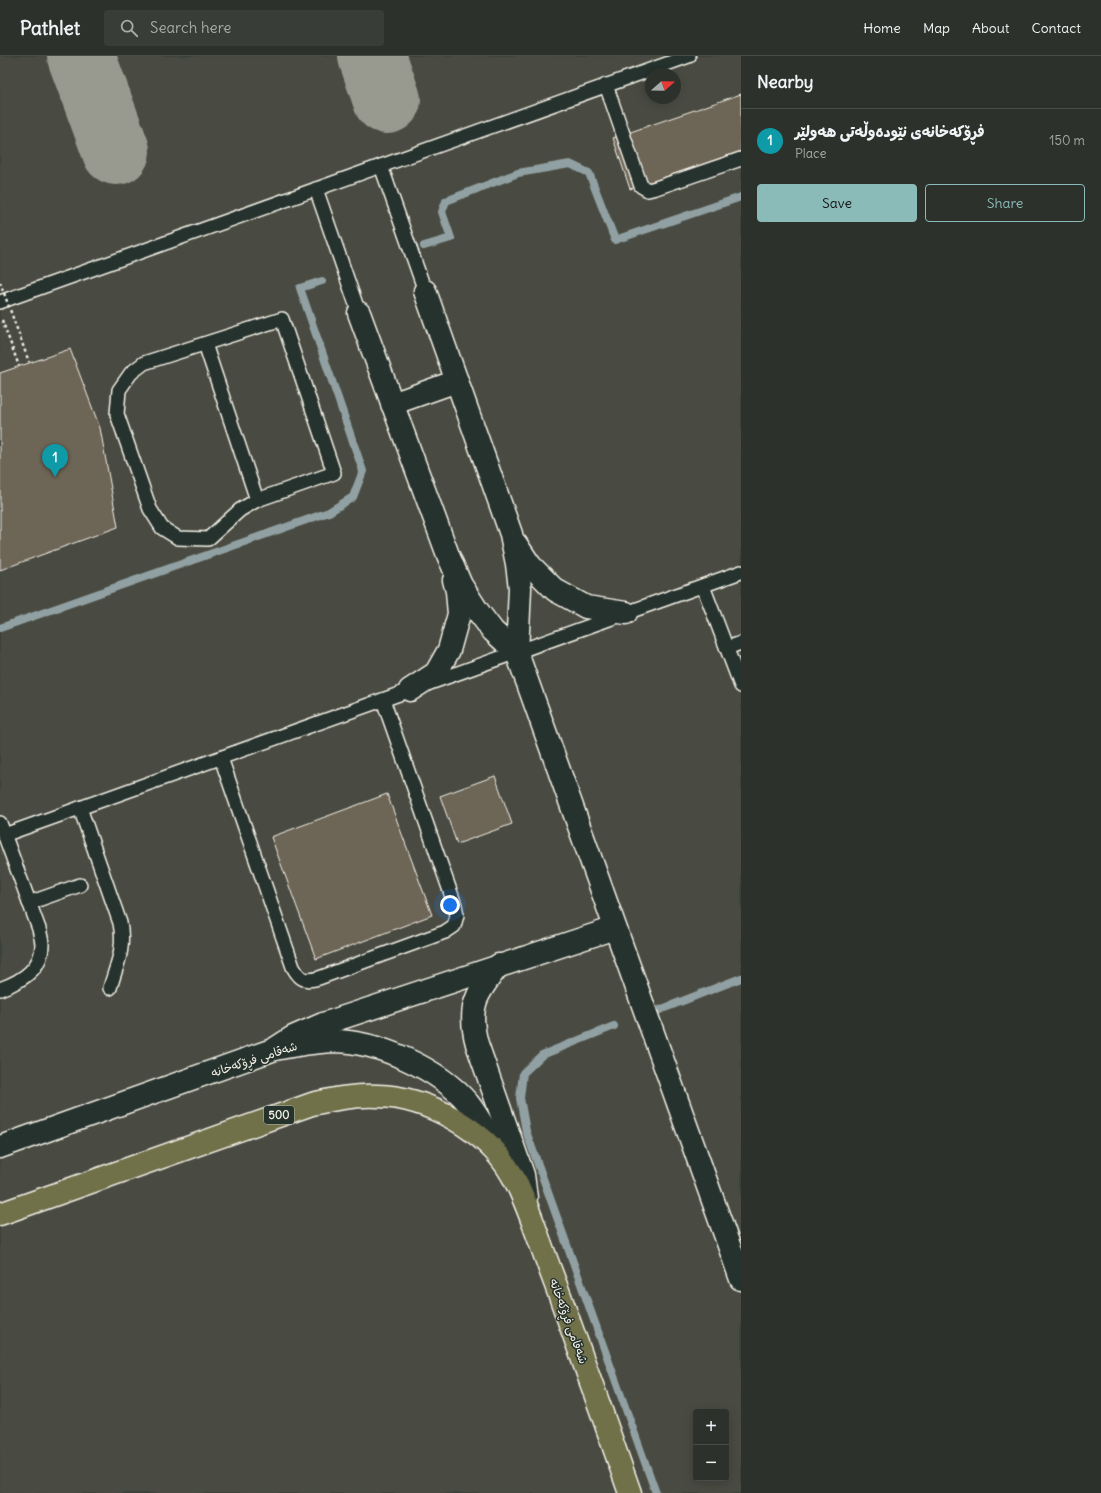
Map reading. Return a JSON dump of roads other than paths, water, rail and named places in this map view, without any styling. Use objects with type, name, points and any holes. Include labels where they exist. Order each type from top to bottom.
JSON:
[{"type":"main road","name":"شەقامی فڕۆکەخانە","points":[[0,1214],[312,1104],[345,1096],[379,1096],[412,1101],[444,1113],[473,1131],[498,1154],[511,1173],[526,1203],[630,1493]]},
{"type":"street","points":[[425,290],[511,534],[520,588],[517,652],[741,1279]]},
{"type":"street","points":[[359,313],[448,555],[461,585],[493,631],[517,652]]},
{"type":"street","points":[[392,404],[457,381]]},
{"type":"street","points":[[511,534],[530,565],[555,590],[586,607],[626,614]]},
{"type":"street","points":[[410,690],[436,673],[449,650],[459,614],[457,591],[448,555]]},
{"type":"street","points":[[276,1049],[293,1037],[323,1024],[615,928]]},
{"type":"street","points":[[499,965],[479,994],[473,1009],[472,1026],[523,1174],[526,1203]]},
{"type":"street","name":"شەقامی فڕۆکەخانە","points":[[0,1147],[276,1049],[304,1043],[334,1041],[364,1045],[393,1054],[421,1066],[446,1083],[468,1103],[498,1154]]},
{"type":"lane","points":[[0,302],[689,56]]},
{"type":"lane","points":[[606,86],[641,186],[648,190],[741,158]]},
{"type":"lane","points":[[381,166],[425,290]]},
{"type":"lane","points":[[316,189],[359,313]]},
{"type":"lane","points":[[282,319],[334,473],[257,500],[240,510],[208,539],[178,538],[162,528],[150,509],[117,414],[119,390],[131,373],[144,363],[282,319]]},
{"type":"lane","points":[[205,344],[257,500]]},
{"type":"lane","points":[[0,989],[19,981],[31,971],[40,958],[42,944],[2,829],[80,808],[741,572]]},
{"type":"lane","points":[[703,586],[741,686]]},
{"type":"lane","points":[[727,648],[741,643]]},
{"type":"lane","points":[[221,758],[293,967],[298,977],[309,981],[319,978],[445,932],[454,926],[456,920],[457,915],[454,905],[383,700]]},
{"type":"lane","points":[[80,808],[120,923],[122,950],[110,988]]},
{"type":"lane","points":[[29,903],[80,885]]},
{"type":"waterway","points":[[424,246],[451,238],[442,212],[446,201],[518,173],[570,164],[589,173],[615,240],[741,197]]},
{"type":"waterway","points":[[0,628],[329,512],[353,497],[363,471],[300,288],[322,281]]},
{"type":"waterway","points":[[652,1013],[741,978]]},
{"type":"waterway","points":[[614,1026],[542,1055],[523,1073],[520,1098],[526,1131],[656,1493]]},
{"type":"place","name":"فڕۆکەخانەی نێودەوڵەتی هەولێر","points":[[55,477]]}]
